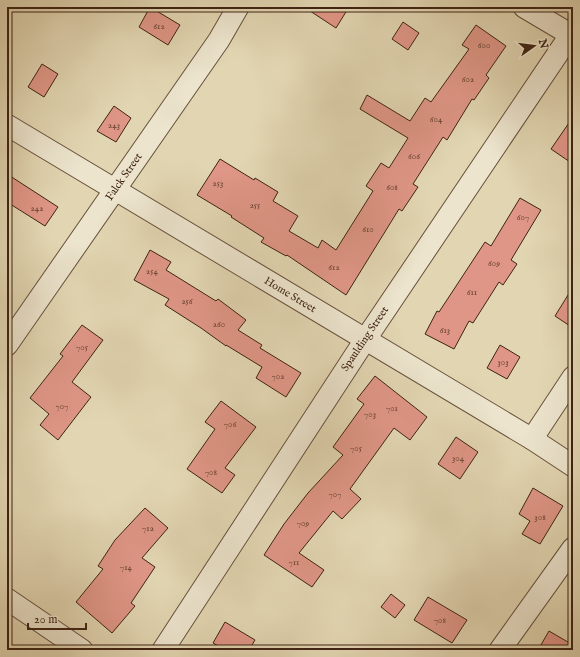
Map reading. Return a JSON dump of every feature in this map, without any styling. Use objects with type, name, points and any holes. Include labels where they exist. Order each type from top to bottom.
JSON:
[{"type":"street","name":"Falck Street","points":[[7,345],[219,40],[238,7]]},
{"type":"street","points":[[524,7],[572,34]]},
{"type":"street","name":"Spaulding Street","points":[[163,650],[364,340],[572,34]]},
{"type":"street","name":"Home Street","points":[[7,125],[364,340],[532,439],[573,466]]},
{"type":"street","points":[[532,439],[573,377]]},
{"type":"street","points":[[500,650],[573,548]]},
{"type":"street","points":[[7,598],[82,650]]},
{"type":"building","points":[[150,7],[180,25],[168,45],[139,27]]},
{"type":"building","points":[[304,7],[349,7],[336,28]]},
{"type":"building","points":[[403,22],[419,33],[408,50],[392,39]]},
{"type":"building","points":[[476,25],[506,46],[486,75],[489,78],[474,100],[472,99],[447,140],[443,137],[413,184],[418,187],[402,211],[399,209],[346,295],[287,255],[286,256],[261,242],[264,238],[231,217],[232,216],[197,195],[220,159],[254,180],[255,178],[278,192],[273,201],[298,216],[289,231],[318,248],[322,240],[336,250],[373,191],[366,186],[381,163],[389,168],[408,138],[360,109],[367,95],[410,121],[425,98],[431,102],[469,49],[462,45]]},
{"type":"building","points":[[42,64],[58,74],[44,97],[28,87]]},
{"type":"building","points":[[114,106],[131,118],[116,142],[97,131]]},
{"type":"building","points":[[573,117],[573,164],[551,149]]},
{"type":"building","points":[[7,174],[58,207],[45,226],[7,202]]},
{"type":"building","points":[[520,198],[541,210],[511,260],[517,264],[503,285],[499,282],[473,323],[469,321],[454,349],[425,334],[437,311],[439,312],[485,242],[491,246]]},
{"type":"building","points":[[150,250],[171,262],[166,270],[216,301],[218,299],[246,320],[238,330],[262,345],[260,348],[301,373],[286,397],[256,378],[262,367],[226,346],[165,305],[169,299],[134,280]]},
{"type":"building","points":[[573,287],[573,328],[555,316]]},
{"type":"building","points":[[82,325],[103,340],[72,382],[91,397],[58,440],[40,425],[49,414],[30,398],[63,356],[60,354]]},
{"type":"building","points":[[500,345],[520,357],[507,379],[487,368]]},
{"type":"building","points":[[375,376],[427,417],[410,440],[394,428],[350,489],[361,499],[342,519],[333,511],[299,553],[324,570],[312,587],[264,555],[284,524],[308,493],[343,455],[333,447],[364,404],[357,399]]},
{"type":"building","points":[[221,401],[256,427],[225,468],[235,475],[222,493],[187,469],[215,429],[205,422]]},
{"type":"building","points":[[456,437],[478,452],[460,479],[438,464]]},
{"type":"building","points":[[533,488],[563,506],[540,544],[522,534],[530,521],[519,514]]},
{"type":"building","points":[[145,508],[168,528],[142,558],[155,567],[131,603],[135,606],[112,633],[76,602],[103,569],[98,566],[115,540]]},
{"type":"building","points":[[391,594],[405,605],[395,618],[381,607]]},
{"type":"building","points":[[428,597],[467,620],[452,643],[414,620]]},
{"type":"building","points":[[225,622],[255,640],[249,650],[226,650],[213,643]]},
{"type":"building","points":[[549,631],[573,645],[573,650],[538,650]]}]
